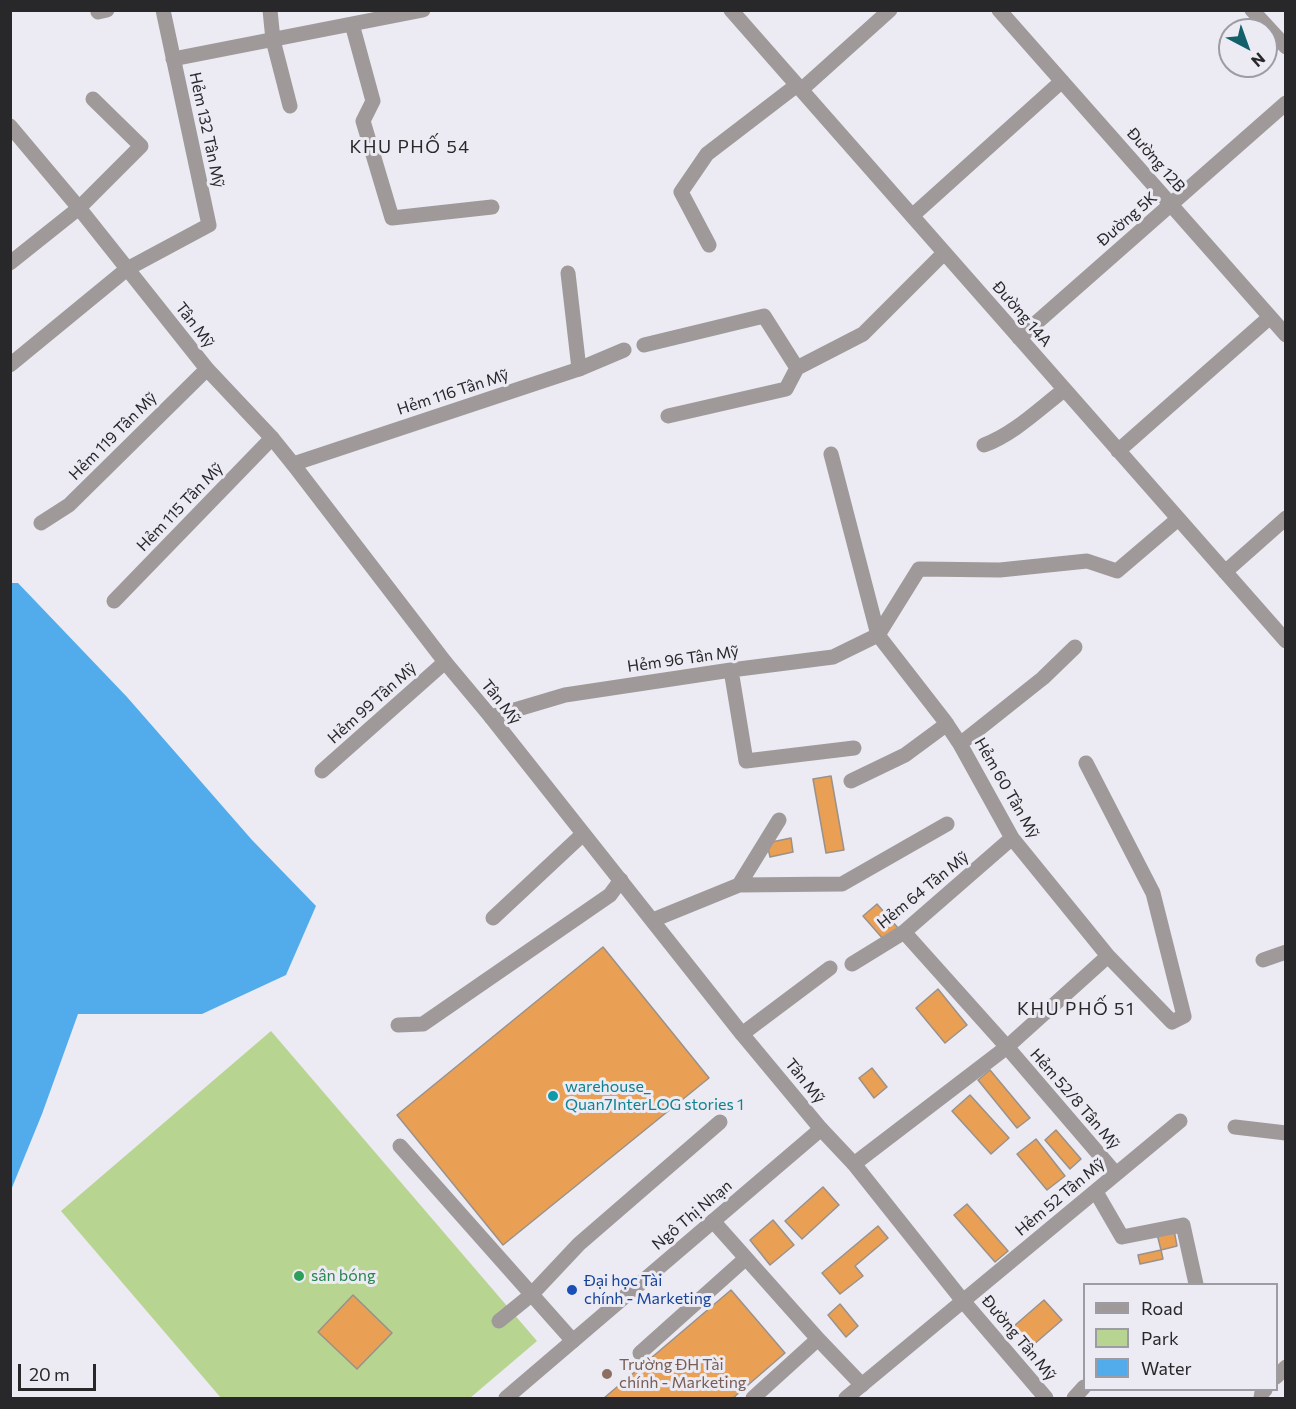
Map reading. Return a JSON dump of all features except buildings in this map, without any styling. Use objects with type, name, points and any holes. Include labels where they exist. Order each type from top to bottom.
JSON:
[{"type":"street","points":[[163,10],[173,59]]},
{"type":"street","points":[[270,10],[273,39],[290,106]]},
{"type":"street","name":"Hẻm 132 Tân Mỹ","points":[[127,269],[209,225],[173,59],[352,24],[368,16],[423,10]]},
{"type":"street","name":"Đường 14A","points":[[731,10],[1286,641]]},
{"type":"street","points":[[709,245],[681,192],[707,154],[799,88],[890,10]]},
{"type":"street","points":[[1252,10],[1286,47]]},
{"type":"street","name":"Đường 12B","points":[[1007,13],[1062,81],[1286,334]]},
{"type":"street","points":[[352,24],[374,101],[363,121],[392,218],[492,207]]},
{"type":"street","points":[[912,216],[1062,81]]},
{"type":"street","points":[[10,263],[79,208],[141,146],[93,99]]},
{"type":"street","name":"Đường 5K","points":[[1019,338],[1286,103]]},
{"type":"street","name":"Tân Mỹ","points":[[10,126],[79,208],[207,369],[272,438],[445,662],[492,717],[742,1034],[821,1129],[854,1164],[963,1301]]},
{"type":"street","points":[[668,416],[786,389],[797,368],[863,333],[944,253]]},
{"type":"street","points":[[10,365],[127,269]]},
{"type":"street","points":[[568,273],[579,369]]},
{"type":"street","points":[[644,345],[764,316],[797,368]]},
{"type":"street","points":[[1118,451],[1270,317]]},
{"type":"street","name":"Hẻm 116 Tân Mỹ","points":[[293,464],[579,369],[624,350]]},
{"type":"street","name":"Hẻm 119 Tân Mỹ","points":[[41,523],[69,505],[207,369]]},
{"type":"street","points":[[984,445],[1012,431],[1065,390]]},
{"type":"street","name":"Hẻm 115 Tân Mỹ","points":[[114,601],[272,438]]},
{"type":"street","points":[[831,454],[878,635]]},
{"type":"street","points":[[1225,572],[1286,518]]},
{"type":"street","points":[[878,635],[920,569],[1000,570],[1087,561],[1117,571],[1178,519]]},
{"type":"street","name":"Hẻm 96 Tân Mỹ","points":[[492,717],[565,695],[833,657],[878,635]]},
{"type":"street","name":"Hẻm 60 Tân Mỹ","points":[[878,635],[947,724],[1012,838],[1108,956],[1172,1022],[1184,1016],[1153,892],[1086,763]]},
{"type":"street","points":[[960,744],[1043,678],[1075,647]]},
{"type":"street","name":"Hẻm 99 Tân Mỹ","points":[[322,771],[445,662]]},
{"type":"street","points":[[731,670],[746,760],[854,748]]},
{"type":"street","points":[[851,781],[905,754],[947,724]]},
{"type":"street","points":[[739,885],[779,820]]},
{"type":"street","points":[[653,920],[739,885],[842,884],[947,824]]},
{"type":"street","points":[[493,918],[583,834]]},
{"type":"street","name":"Hẻm 64 Tân Mỹ","points":[[852,964],[904,932],[1012,838]]},
{"type":"street","points":[[398,1025],[423,1024],[610,896],[621,880]]},
{"type":"street","name":"Hẻm 52/8 Tân Mỹ","points":[[904,932],[1116,1174]]},
{"type":"street","points":[[1263,960],[1286,952]]},
{"type":"street","points":[[854,1164],[1007,1047],[1108,956]]},
{"type":"street","points":[[742,1034],[830,968]]},
{"type":"street","name":"Hẻm 52 Tân Mỹ","points":[[846,1398],[1180,1121]]},
{"type":"street","points":[[498,1321],[531,1294],[579,1244],[720,1122]]},
{"type":"street","points":[[1235,1127],[1286,1133]]},
{"type":"street","name":"Ngô Thị Nhạn","points":[[506,1398],[821,1129]]},
{"type":"street","points":[[400,1146],[573,1341]]},
{"type":"street","points":[[1096,1192],[1122,1237],[1183,1225],[1196,1283]]},
{"type":"street","points":[[713,1221],[745,1259],[862,1385]]},
{"type":"street","points":[[640,1353],[745,1259]]},
{"type":"street","name":"Đường Tân Mỹ","points":[[963,1301],[1046,1398]]},
{"type":"street","points":[[753,1398],[818,1339]]},
{"type":"green space","name":"sân bóng","points":[[271,1031],[537,1341],[470,1398],[221,1398],[61,1211]]},
{"type":"water","points":[[11,583],[18,583],[127,697],[252,840],[316,906],[286,975],[202,1014],[78,1014],[42,1114],[11,1190]]},
{"type":"place","name":"warehouse_ Quan7InterLOG stories 1","points":[[553,1096]]},
{"type":"place","name":"sân bóng","points":[[299,1276]]},
{"type":"place","name":"Đại học Tài chính - Marketing","points":[[572,1290]]},
{"type":"place","name":"Trường ĐH Tài chính - Marketing","points":[[607,1374]]},
{"type":"district","name":"KHU PHỐ 54","points":[[410,147]]},
{"type":"district","name":"KHU PHỐ 51","points":[[1076,1009]]}]
